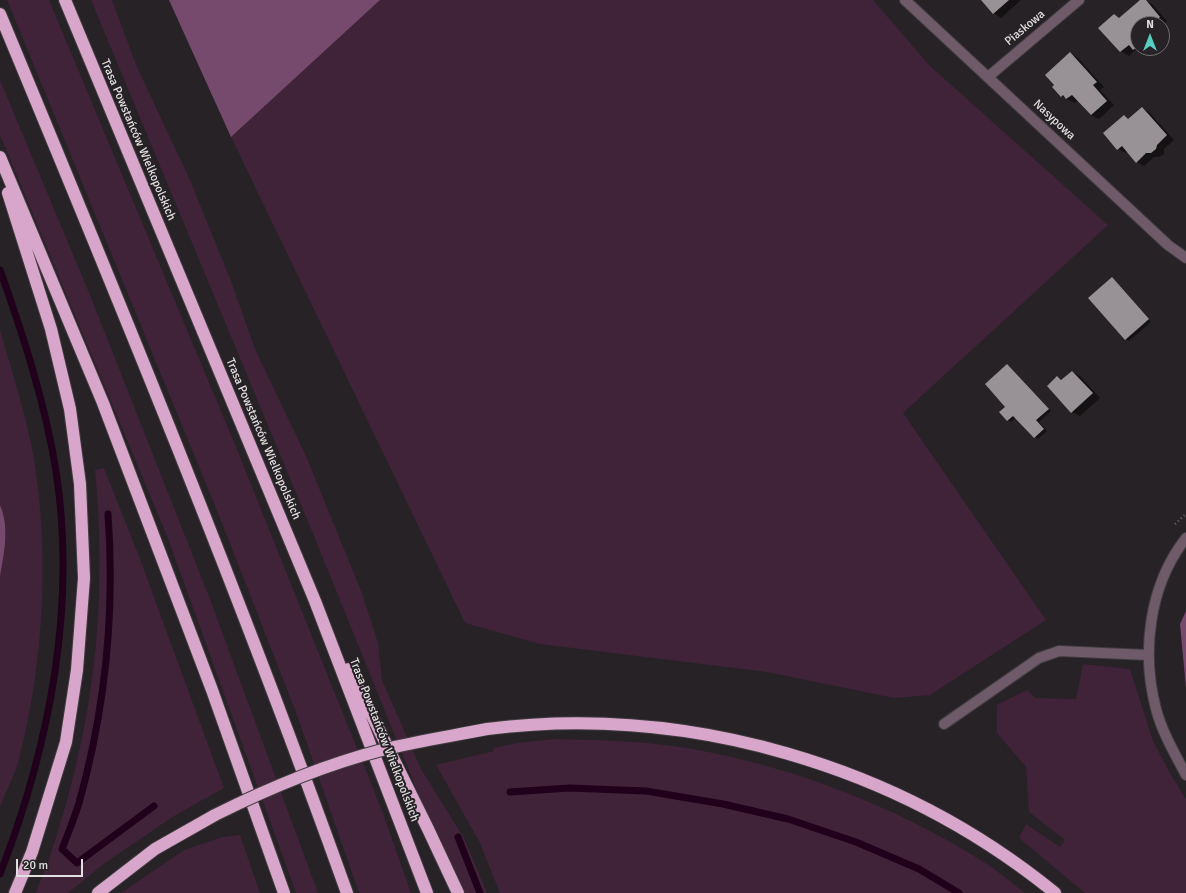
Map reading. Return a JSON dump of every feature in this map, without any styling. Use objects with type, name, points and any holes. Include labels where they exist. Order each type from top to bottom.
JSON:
[{"type":"highway","name":"Trasa Powstańców Wielkopolskich","points":[[65,0],[316,601],[427,893]]},
{"type":"highway","points":[[0,14],[112,284],[263,666],[348,893]]},
{"type":"highway","points":[[0,157],[103,403],[212,690],[284,893]]},
{"type":"highway","points":[[0,169],[51,329],[70,409],[80,484],[84,578],[77,670],[66,742],[32,852],[15,893]]},
{"type":"highway","points":[[316,601],[458,893]]},
{"type":"highway","points":[[98,893],[155,850],[215,815],[263,791],[341,762],[383,749],[487,729],[530,723],[595,723],[676,729],[751,743],[826,765],[903,797],[974,835],[1034,876],[1055,893]]},
{"type":"street","name":"Nasypowa","points":[[905,0],[1168,245],[1186,258]]},
{"type":"street","name":"Piaskowa","points":[[988,77],[1079,0]]},
{"type":"street","points":[[1186,538],[1179,547],[1161,584],[1155,601],[1149,637],[1148,655],[1156,709],[1169,743],[1186,775]]},
{"type":"street","points":[[944,724],[1039,658],[1060,651],[1148,655]]},
{"type":"shaded area","points":[[7,0],[49,0],[236,447],[381,808],[411,893],[359,893],[297,715],[220,518]]},
{"type":"shaded area","points":[[91,0],[112,0],[137,67],[190,180],[231,281],[255,349],[306,456],[362,593],[378,643],[382,680],[421,769],[464,838],[487,893],[464,893],[418,793],[316,541]]},
{"type":"shaded area","points":[[169,0],[380,0],[231,137]]},
{"type":"shaded area","points":[[380,0],[873,0],[930,66],[1108,225],[903,413],[1046,620],[930,695],[894,698],[767,672],[540,644],[465,623],[231,137]]},
{"type":"shaded area","points":[[0,80],[90,295],[210,599],[318,893],[296,893],[167,536],[0,135]]},
{"type":"shaded area","points":[[0,330],[22,407],[33,453],[42,529],[43,568],[39,646],[34,684],[17,765],[0,807],[0,577],[5,541],[5,523],[0,505]]},
{"type":"shaded area","points":[[104,468],[137,551],[224,788],[174,816],[105,863],[68,893],[36,893],[58,832],[67,801],[81,743],[88,704],[94,665],[99,587],[98,509],[95,470]]},
{"type":"shaded area","points":[[0,505],[5,523],[5,541],[0,577]]},
{"type":"shaded area","points":[[1186,611],[1186,688],[1180,624]]},
{"type":"shaded area","points":[[1083,664],[1130,669],[1153,741],[1186,799],[1186,893],[1085,893],[1019,838],[1026,824],[1060,847],[1065,840],[1029,812],[1026,767],[997,733],[997,705],[1027,690],[1035,698],[1076,699]]},
{"type":"shaded area","points":[[554,739],[606,740],[676,746],[731,757],[807,778],[880,807],[915,823],[984,862],[1025,893],[500,893],[479,841],[436,765],[494,751],[493,748],[517,743]]},
{"type":"shaded area","points":[[240,835],[260,893],[121,893],[184,850],[223,837]]},
{"type":"building","points":[[981,0],[1009,0],[993,14]]},
{"type":"building","points":[[1140,0],[1146,0],[1159,16],[1130,16],[1130,46],[1129,45],[1120,52],[1098,28],[1114,14],[1119,18]]},
{"type":"building","points":[[1070,52],[1097,82],[1093,85],[1107,101],[1091,115],[1072,95],[1066,99],[1063,95],[1061,97],[1052,87],[1054,85],[1045,75]]},
{"type":"building","points":[[1142,107],[1167,135],[1157,145],[1156,149],[1151,153],[1146,153],[1136,163],[1122,146],[1117,150],[1103,133],[1124,115],[1128,119]]},
{"type":"building","points":[[1112,277],[1149,319],[1125,340],[1088,298]]},
{"type":"building","points":[[1007,364],[1049,409],[1036,420],[1044,429],[1034,438],[1013,416],[1007,421],[999,412],[1005,407],[985,384]]},
{"type":"building","points":[[1072,371],[1093,393],[1071,413],[1047,386],[1057,376],[1061,380]]},
{"type":"waterway","points":[[0,270],[17,319],[40,394],[46,420],[56,471],[62,522],[63,574],[60,625],[54,676],[45,727],[32,777],[0,874]]},
{"type":"waterway","points":[[108,514],[110,587],[106,660],[88,768],[79,803],[62,849],[77,863],[154,806]]},
{"type":"waterway","points":[[510,792],[569,788],[646,791],[723,804],[788,819],[856,842],[919,869],[959,893]]},
{"type":"waterway","points":[[458,837],[480,893]]}]
